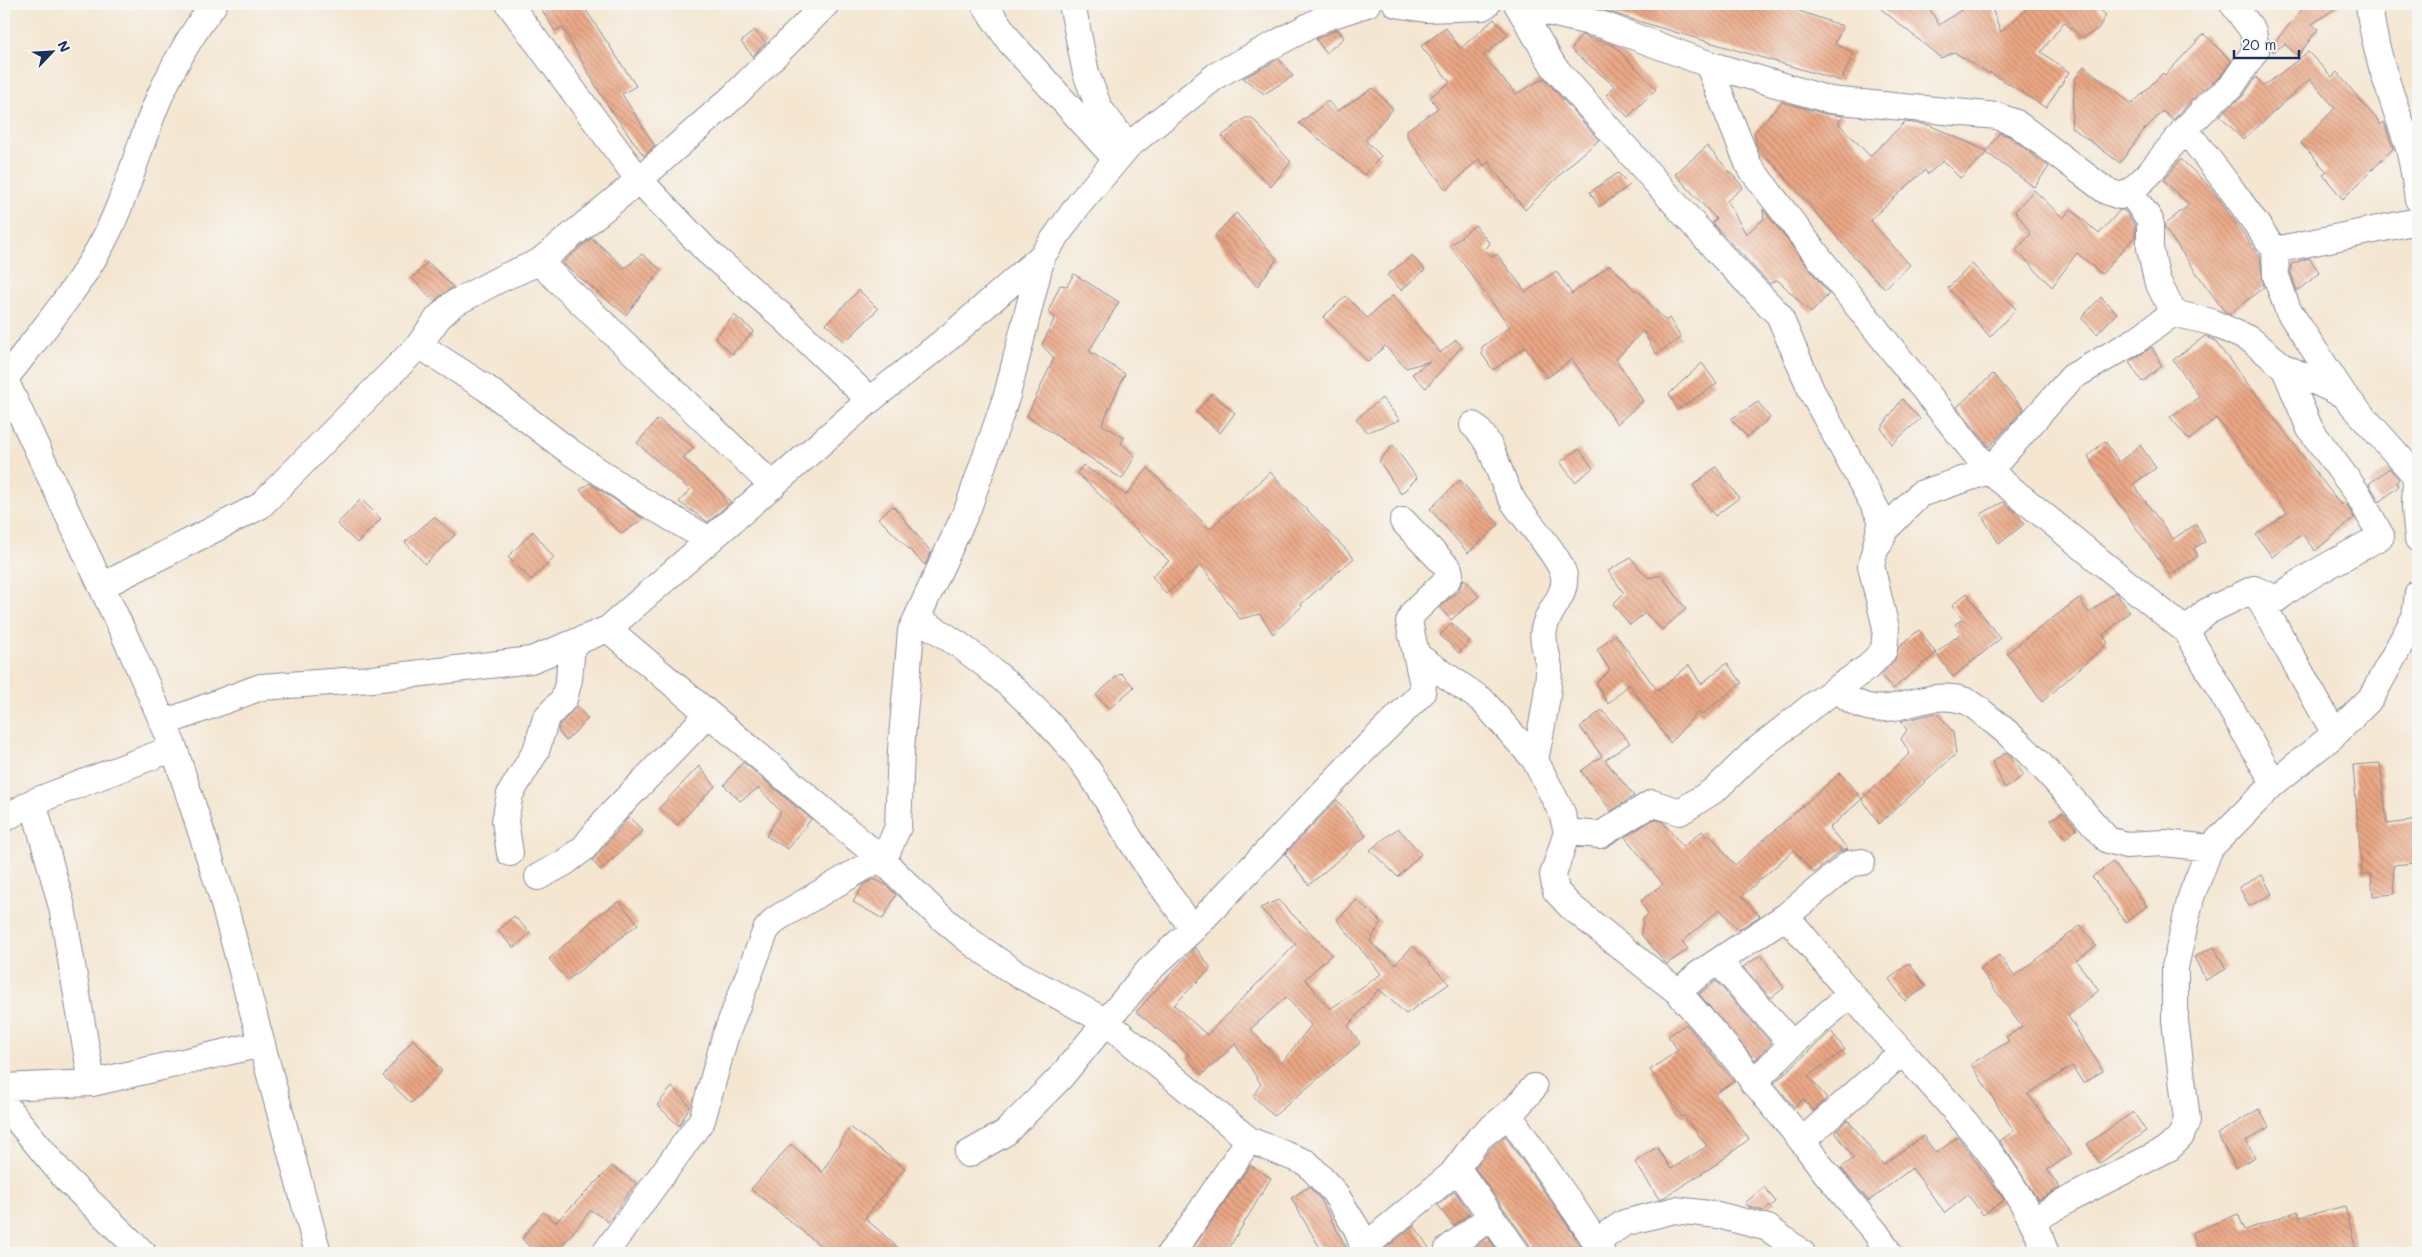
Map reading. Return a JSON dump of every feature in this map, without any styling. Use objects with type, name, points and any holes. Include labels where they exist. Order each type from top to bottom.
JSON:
[{"type":"street","points":[[214,4],[199,23],[163,89],[121,202],[100,248],[70,292],[4,379],[102,586],[174,748],[221,893],[318,1253]]},
{"type":"street","points":[[509,4],[639,180],[708,252],[784,318],[870,400]]},
{"type":"street","points":[[102,586],[260,506],[419,345],[438,318],[453,304],[492,283],[538,262],[639,180],[733,97],[826,4]]},
{"type":"street","points":[[984,4],[1010,43],[1122,152]]},
{"type":"street","points":[[1072,4],[1086,73],[1098,108],[1122,152]]},
{"type":"street","points":[[164,723],[261,687],[380,678],[531,660],[608,629],[870,400],[953,334],[1042,256],[1079,204],[1122,152],[1217,75],[1324,18],[1367,4]]},
{"type":"street","points":[[1396,4],[1426,9],[1483,5]]},
{"type":"street","points":[[1526,5],[1604,25],[1708,64],[1830,100],[1997,116],[2016,123],[2106,191],[2120,196],[2130,192],[2148,175],[2185,129],[2214,100],[2231,87],[2256,50],[2253,31],[2233,4]]},
{"type":"street","points":[[2369,4],[2373,38],[2386,83],[2408,144],[2418,199]]},
{"type":"street","points":[[1526,5],[1554,67],[1720,253],[1779,315],[1812,392],[1882,520],[1871,566],[1886,628],[1884,650],[1868,667],[1837,688],[1753,753],[1716,789],[1680,812],[1652,804],[1600,835],[1567,832]]},
{"type":"street","points":[[1708,64],[1749,166],[1820,259],[1988,471],[2186,631],[2274,783]]},
{"type":"street","points":[[2185,129],[2232,189],[2275,250],[2276,276],[2288,310],[2344,395],[2416,476],[2414,508],[2418,539]]},
{"type":"street","points":[[2130,192],[2150,220],[2150,248],[2156,280],[2173,313],[2211,322],[2251,340],[2284,367],[2344,395]]},
{"type":"street","points":[[2275,250],[2418,221]]},
{"type":"street","points":[[605,1253],[702,1120],[725,1037],[766,930],[776,919],[880,858],[888,850],[898,828],[911,631],[968,508],[1007,395],[1042,256]]},
{"type":"street","points":[[538,262],[772,486]]},
{"type":"street","points":[[1871,566],[1885,530],[1920,494],[1988,471],[2072,378],[2135,341],[2173,313]]},
{"type":"street","points":[[419,345],[486,388],[569,450],[638,498],[709,540]]},
{"type":"street","points":[[2254,589],[2277,600],[2300,581],[2381,536],[2358,494],[2310,429],[2284,367]]},
{"type":"street","points":[[1473,425],[1482,433],[1488,444],[1504,485],[1546,545],[1564,576],[1563,586],[1544,628],[1549,668],[1543,723],[1535,760]]},
{"type":"street","points":[[968,1154],[1004,1133],[1060,1078],[1148,971],[1193,929],[1422,693],[1423,685],[1409,622],[1412,613],[1447,580],[1450,574],[1449,568],[1403,521]]},
{"type":"street","points":[[2186,631],[2206,612],[2254,589]]},
{"type":"street","points":[[2254,589],[2335,734]]},
{"type":"street","points":[[2034,1220],[2073,1197],[2169,1148],[2181,1136],[2187,1120],[2175,1021],[2175,967],[2190,896],[2210,848],[2274,783],[2335,734],[2371,698],[2417,610]]},
{"type":"street","points":[[917,619],[948,636],[991,669],[1075,752],[1105,794],[1131,840],[1193,929]]},
{"type":"street","points":[[608,629],[880,858],[936,913],[971,942],[1014,972],[1105,1021],[1249,1140],[1307,1163],[1334,1192],[1357,1229],[1364,1251],[1457,1168],[1480,1137],[1509,1114],[1534,1087]]},
{"type":"street","points":[[510,852],[506,821],[510,794],[536,751],[546,718],[564,699],[569,679],[572,645]]},
{"type":"street","points":[[1416,655],[1482,700],[1535,760],[1549,783],[1550,793],[1562,813],[1567,832],[1553,875],[1556,891],[1570,906],[1678,992],[1722,1041],[1876,1233],[1889,1253]]},
{"type":"street","points":[[1837,688],[1848,700],[1863,707],[1880,710],[1947,697],[1968,702],[2010,734],[2108,840],[2126,845],[2164,843],[2210,848]]},
{"type":"street","points":[[538,876],[564,863],[584,848],[604,822],[708,714]]},
{"type":"street","points":[[4,819],[33,802],[174,748]]},
{"type":"street","points":[[33,802],[62,907],[92,1082]]},
{"type":"street","points":[[1678,992],[1786,916],[1849,864],[1862,862]]},
{"type":"street","points":[[1786,916],[1850,995],[1980,1136],[2010,1179],[2034,1220],[2046,1253]]},
{"type":"street","points":[[1719,962],[1792,1044]]},
{"type":"street","points":[[1753,1082],[1792,1044],[1850,995]]},
{"type":"street","points":[[4,1087],[92,1082],[262,1044]]},
{"type":"street","points":[[1802,1141],[1902,1052]]},
{"type":"street","points":[[4,1104],[66,1179],[143,1253]]},
{"type":"street","points":[[1509,1114],[1533,1153],[1599,1247],[1624,1223],[1675,1210],[1718,1215],[1768,1228],[1802,1253]]},
{"type":"street","points":[[1170,1253],[1184,1236],[1249,1140]]},
{"type":"street","points":[[1457,1168],[1516,1253]]},
{"type":"street","points":[[1450,1253],[1448,1249],[1491,1216]]},
{"type":"building","points":[[538,4],[582,4],[636,86],[622,94],[655,146],[644,156],[604,100],[562,27],[555,31]]},
{"type":"building","points":[[1598,4],[1779,4],[1843,26],[1835,44],[1854,53],[1841,81],[1631,19],[1597,8]]},
{"type":"building","points":[[1875,4],[1927,4],[1939,25],[1970,4],[1980,4],[1985,8],[1991,6],[2001,32],[2032,4],[2093,4],[2106,15],[2098,29],[2083,38],[2064,22],[2041,52],[2069,72],[2046,108],[1990,72],[1989,74],[1954,52],[1941,58]]},
{"type":"building","points":[[2306,4],[2342,4],[2312,24],[2318,29],[2298,56],[2285,44],[2273,52],[2271,47]]},
{"type":"building","points":[[1494,19],[1508,35],[1483,56],[1516,94],[1544,78],[1599,140],[1571,164],[1525,210],[1488,162],[1484,166],[1479,159],[1446,190],[1407,137],[1407,130],[1438,108],[1430,97],[1450,82],[1421,46],[1446,28],[1460,49]]},
{"type":"building","points":[[1338,29],[1344,38],[1326,53],[1316,39]]},
{"type":"building","points":[[754,30],[766,43],[753,56],[741,42]]},
{"type":"building","points":[[2204,34],[2231,61],[2220,77],[2203,89],[2173,120],[2163,111],[2144,130],[2120,163],[2071,127],[2075,79],[2084,66],[2132,104],[2163,73],[2165,75]]},
{"type":"building","points":[[1581,35],[1615,46],[1656,89],[1628,117],[1606,95],[1615,86],[1571,50]]},
{"type":"building","points":[[2308,52],[2332,77],[2337,72],[2381,125],[2384,122],[2393,149],[2343,199],[2323,175],[2327,172],[2301,143],[2335,108],[2310,79],[2243,140],[2220,115],[2243,96],[2256,77],[2264,86]]},
{"type":"building","points":[[1279,59],[1293,76],[1264,94],[1243,78]]},
{"type":"building","points":[[1373,88],[1393,109],[1365,140],[1381,156],[1364,175],[1299,123],[1328,101],[1337,111]]},
{"type":"building","points":[[1782,102],[1826,114],[1844,116],[1838,123],[1870,156],[1905,122],[1929,125],[1987,151],[1999,133],[2009,136],[2049,167],[2034,187],[1987,153],[1960,178],[1943,161],[1928,174],[1925,170],[1870,220],[1910,265],[1885,288],[1863,267],[1756,144],[1754,132]]},
{"type":"building","points":[[1245,118],[1252,118],[1291,162],[1271,187],[1222,136]]},
{"type":"building","points":[[1707,146],[1743,187],[1727,201],[1746,234],[1764,219],[1763,209],[1829,294],[1811,313],[1777,280],[1770,284],[1712,223],[1716,219],[1675,174]]},
{"type":"building","points":[[2181,159],[2211,188],[2260,257],[2264,287],[2230,314],[2224,311],[2165,229],[2165,224],[2189,205],[2164,180]]},
{"type":"building","points":[[1618,173],[1630,185],[1599,207],[1590,192]]},
{"type":"building","points":[[2034,190],[2063,218],[2071,209],[2099,234],[2120,210],[2124,210],[2135,225],[2135,236],[2102,274],[2077,253],[2052,287],[2016,250],[2031,234],[2015,211]]},
{"type":"building","points":[[1236,213],[1277,259],[1257,287],[1215,235]]},
{"type":"building","points":[[1475,225],[1490,244],[1485,249],[1492,257],[1497,254],[1526,292],[1556,271],[1572,294],[1610,265],[1666,321],[1669,318],[1681,338],[1656,354],[1643,331],[1616,359],[1643,401],[1617,424],[1572,359],[1547,378],[1525,347],[1493,370],[1482,354],[1482,347],[1510,327],[1450,246]]},
{"type":"building","points":[[592,238],[625,268],[642,254],[661,270],[626,315],[562,263]]},
{"type":"building","points":[[1412,256],[1425,270],[1401,290],[1387,275]]},
{"type":"building","points":[[2309,258],[2320,273],[2297,291],[2291,273],[2291,264]]},
{"type":"building","points":[[428,262],[453,287],[434,301],[412,278]]},
{"type":"building","points":[[1972,264],[2016,309],[1990,337],[1948,288]]},
{"type":"building","points":[[1074,274],[1119,302],[1089,351],[1125,374],[1102,424],[1124,438],[1121,443],[1135,456],[1122,479],[1027,416],[1054,358],[1042,345],[1055,317],[1048,312],[1060,285],[1067,286]]},
{"type":"building","points":[[859,290],[878,309],[845,342],[826,324]]},
{"type":"building","points":[[1393,295],[1440,353],[1456,340],[1462,346],[1426,388],[1412,374],[1430,361],[1406,368],[1385,346],[1368,362],[1323,317],[1346,296],[1367,318]]},
{"type":"building","points":[[2101,297],[2117,313],[2097,334],[2081,318]]},
{"type":"building","points":[[734,315],[754,331],[732,354],[715,338]]},
{"type":"building","points":[[2205,336],[2214,340],[2341,505],[2345,502],[2354,518],[2315,551],[2302,534],[2272,557],[2256,535],[2287,513],[2216,418],[2189,440],[2170,417],[2200,397],[2173,360]]},
{"type":"building","points":[[2152,347],[2162,366],[2142,382],[2129,362]]},
{"type":"building","points":[[1702,363],[1717,384],[1677,410],[1669,394]]},
{"type":"building","points":[[1993,374],[2024,409],[1989,447],[1957,407]]},
{"type":"building","points":[[1212,393],[1235,413],[1220,433],[1196,412]]},
{"type":"building","points":[[1382,398],[1400,420],[1367,432],[1356,419]]},
{"type":"building","points":[[1902,399],[1920,419],[1892,444],[1881,428]]},
{"type":"building","points":[[1758,402],[1770,418],[1747,437],[1731,419]]},
{"type":"building","points":[[658,419],[694,448],[683,458],[731,502],[708,522],[679,502],[690,490],[637,443]]},
{"type":"building","points":[[2105,441],[2119,462],[2140,445],[2156,468],[2133,484],[2173,539],[2196,524],[2205,542],[2194,548],[2198,556],[2170,575],[2102,480],[2088,456]]},
{"type":"building","points":[[1393,445],[1417,478],[1401,494],[1379,461]]},
{"type":"building","points":[[1579,449],[1593,468],[1575,482],[1560,462]]},
{"type":"building","points":[[1083,465],[1126,495],[1148,468],[1210,529],[1270,472],[1354,558],[1301,604],[1302,606],[1273,634],[1260,614],[1240,619],[1201,565],[1166,594],[1152,576],[1169,561],[1077,473]]},
{"type":"building","points":[[1716,467],[1739,498],[1715,516],[1693,485]]},
{"type":"building","points":[[2389,468],[2399,479],[2396,482],[2399,486],[2380,502],[2369,484]]},
{"type":"building","points":[[1460,480],[1499,525],[1468,553],[1430,509]]},
{"type":"building","points":[[590,483],[644,519],[621,534],[580,490]]},
{"type":"building","points":[[361,499],[381,519],[357,543],[337,524]]},
{"type":"building","points":[[2003,502],[2018,514],[2024,524],[1999,544],[1981,514]]},
{"type":"building","points":[[893,506],[931,552],[925,565],[878,518]]},
{"type":"building","points":[[434,517],[455,535],[425,564],[405,542]]},
{"type":"building","points":[[533,531],[554,558],[531,580],[508,557]]},
{"type":"building","points":[[1631,558],[1648,578],[1661,575],[1686,609],[1662,630],[1645,613],[1630,625],[1613,604],[1624,593],[1608,571]]},
{"type":"building","points":[[1464,579],[1479,596],[1451,620],[1440,607],[1458,591]]},
{"type":"building","points":[[2115,592],[2130,612],[2103,635],[2108,643],[2042,702],[2007,653],[2079,598],[2089,613]]},
{"type":"building","points":[[1967,593],[2000,639],[1953,677],[1936,653],[1960,634],[1955,624],[1963,619],[1952,605]]},
{"type":"building","points":[[1452,623],[1470,641],[1459,653],[1440,635]]},
{"type":"building","points":[[1919,630],[1936,653],[1893,689],[1881,675],[1895,660],[1899,646]]},
{"type":"building","points":[[1615,634],[1658,691],[1689,665],[1701,684],[1727,663],[1742,683],[1701,715],[1698,712],[1670,743],[1629,684],[1608,704],[1596,683],[1610,670],[1597,650]]},
{"type":"building","points":[[1121,673],[1134,687],[1109,709],[1096,695]]},
{"type":"building","points":[[577,706],[588,719],[566,741],[558,730],[559,726]]},
{"type":"building","points":[[1602,710],[1630,743],[1605,760],[1634,796],[1611,811],[1581,771],[1602,756],[1580,727]]},
{"type":"building","points":[[1937,713],[1953,732],[1956,754],[1879,824],[1862,799],[1910,753],[1901,739],[1907,730],[1901,721]]},
{"type":"building","points":[[2007,752],[2024,775],[2005,788],[1992,762]]},
{"type":"building","points":[[743,762],[811,819],[788,849],[766,836],[781,812],[759,788],[740,801],[724,785]]},
{"type":"building","points":[[2380,763],[2387,824],[2418,820],[2418,839],[2412,840],[2414,863],[2393,865],[2395,894],[2373,896],[2371,874],[2362,874],[2353,765]]},
{"type":"building","points":[[699,766],[715,786],[677,825],[659,808]]},
{"type":"building","points":[[1840,773],[1862,799],[1829,828],[1848,849],[1839,852],[1814,873],[1794,850],[1742,896],[1760,916],[1738,930],[1720,909],[1682,942],[1688,949],[1667,964],[1641,934],[1643,919],[1648,914],[1641,901],[1663,884],[1625,837],[1654,819],[1663,822],[1683,847],[1702,831],[1707,837],[1710,835],[1735,865]]},
{"type":"building","points":[[1337,800],[1366,836],[1309,885],[1285,854]]},
{"type":"building","points":[[2063,812],[2077,829],[2065,839],[2051,820]]},
{"type":"building","points":[[629,817],[643,831],[601,870],[592,861]]},
{"type":"building","points":[[1398,828],[1421,854],[1398,877],[1370,850]]},
{"type":"building","points":[[2113,862],[2147,906],[2126,922],[2092,877]]},
{"type":"building","points":[[2262,875],[2272,894],[2249,906],[2239,887]]},
{"type":"building","points":[[874,879],[886,885],[896,895],[883,919],[853,902],[863,885]]},
{"type":"building","points":[[1278,900],[1332,954],[1305,979],[1330,1009],[1381,974],[1337,920],[1357,900],[1381,922],[1370,942],[1395,964],[1413,946],[1449,984],[1406,1014],[1379,989],[1348,1026],[1360,1043],[1274,1116],[1253,1096],[1261,1084],[1235,1044],[1202,1075],[1186,1057],[1189,1054],[1136,1012],[1195,947],[1211,968],[1174,1005],[1207,1035],[1296,944],[1260,908]],"holes":[[[1286,997],[1311,1025],[1281,1064],[1251,1029]]]},
{"type":"building","points":[[619,901],[638,924],[568,980],[549,959],[595,918]]},
{"type":"building","points":[[514,916],[530,933],[514,948],[498,931]]},
{"type":"building","points":[[2081,925],[2096,946],[2076,961],[2099,990],[2068,1016],[2103,1071],[2083,1083],[2072,1066],[2028,1094],[2071,1154],[2047,1170],[2060,1188],[2038,1200],[2000,1141],[2014,1131],[1971,1064],[2009,1041],[2006,1037],[2022,1027],[1980,969],[1999,955],[2014,976]]},
{"type":"building","points":[[2214,947],[2226,969],[2206,980],[2194,957]]},
{"type":"building","points":[[1761,955],[1784,988],[1771,998],[1743,967]]},
{"type":"building","points":[[1909,963],[1926,987],[1905,1001],[1889,979]]},
{"type":"building","points":[[1716,981],[1771,1043],[1755,1060],[1699,994]]},
{"type":"building","points":[[1686,1024],[1734,1081],[1715,1094],[1749,1139],[1718,1163],[1659,1199],[1635,1162],[1657,1147],[1671,1169],[1707,1146],[1684,1116],[1682,1117],[1650,1070],[1678,1050],[1668,1036]]},
{"type":"building","points":[[1831,1031],[1845,1050],[1808,1076],[1827,1098],[1813,1111],[1803,1099],[1794,1107],[1774,1083]]},
{"type":"building","points":[[413,1039],[442,1071],[411,1103],[383,1076]]},
{"type":"building","points":[[672,1087],[690,1106],[679,1126],[657,1105]]},
{"type":"building","points":[[2259,1109],[2269,1127],[2246,1141],[2255,1157],[2236,1168],[2217,1134]]},
{"type":"building","points":[[2133,1112],[2146,1131],[2100,1163],[2087,1144]]},
{"type":"building","points":[[1848,1120],[1883,1165],[1923,1136],[1936,1153],[1958,1137],[2004,1200],[1983,1215],[1968,1195],[1945,1213],[1912,1168],[1869,1201],[1841,1168],[1854,1158],[1835,1132]]},
{"type":"building","points":[[850,1127],[905,1168],[865,1218],[904,1253],[829,1253],[751,1189],[791,1144],[822,1172]]},
{"type":"building","points":[[1505,1136],[1585,1253],[1532,1253],[1529,1244],[1475,1168],[1491,1148]]},
{"type":"building","points":[[1250,1165],[1271,1178],[1226,1253],[1201,1253],[1193,1248]]},
{"type":"building","points":[[612,1166],[636,1183],[608,1222],[591,1210],[556,1253],[536,1253],[522,1239],[543,1212],[556,1222]]},
{"type":"building","points":[[1309,1187],[1321,1200],[1349,1253],[1323,1253],[1291,1198]]},
{"type":"building","points":[[1764,1187],[1776,1202],[1764,1211],[1749,1207],[1745,1203]]},
{"type":"building","points":[[1455,1191],[1470,1213],[1453,1226],[1438,1205]]},
{"type":"building","points":[[2345,1206],[2357,1253],[2200,1253],[2192,1233],[2238,1214],[2245,1230],[2298,1211],[2300,1217]]},
{"type":"building","points":[[1414,1225],[1432,1253],[1380,1253]]},
{"type":"building","points":[[1488,1237],[1499,1253],[1473,1253],[1471,1250]]}]
